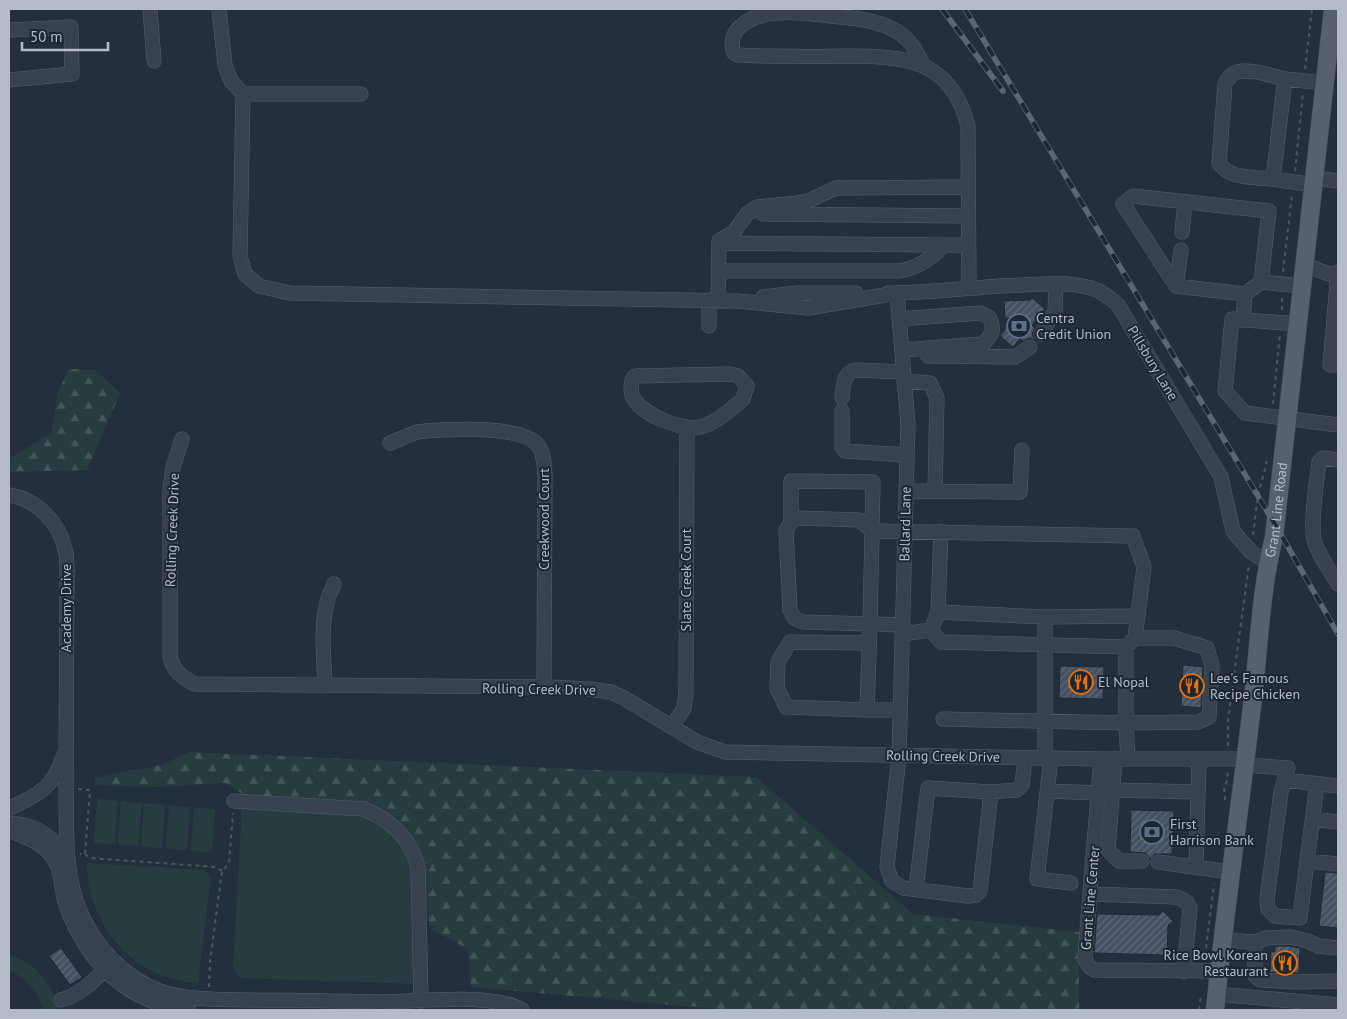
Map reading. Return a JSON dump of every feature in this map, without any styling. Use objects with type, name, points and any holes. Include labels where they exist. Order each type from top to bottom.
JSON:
[{"type":"main road","name":"Grant Line Road","points":[[1216,1002],[1211,972],[1223,940],[1224,871],[1245,762],[1255,687],[1260,615],[1274,538],[1280,418],[1290,323],[1302,286],[1305,265],[1314,182],[1329,80],[1333,9]]},
{"type":"street","points":[[150,9],[154,61]]},
{"type":"street","points":[[220,9],[225,65],[231,81],[243,94],[361,94]]},
{"type":"street","points":[[924,65],[914,48],[902,35],[880,24],[859,19],[777,12],[756,17],[735,30],[732,42],[734,53],[738,55],[894,57],[924,65],[948,84],[964,109],[968,133],[968,287]]},
{"type":"street","points":[[9,80],[72,74],[71,27],[10,30]]},
{"type":"street","points":[[1329,80],[1304,81],[1253,72],[1232,74],[1225,84],[1218,163],[1222,169],[1232,175],[1294,183],[1338,181]]},
{"type":"street","points":[[1273,179],[1285,79]]},
{"type":"street","name":"Pillsbury Lane","points":[[243,94],[240,256],[244,274],[259,286],[290,293],[714,300],[808,308],[897,293],[968,287],[1056,284],[1080,286],[1099,291],[1110,297],[1118,305],[1221,477],[1234,531],[1251,552],[1268,563]]},
{"type":"street","points":[[709,326],[718,271],[719,241],[734,232],[747,214],[757,208],[808,201],[827,191],[845,187],[968,187]]},
{"type":"street","points":[[1176,286],[1123,204],[1133,196],[1270,211],[1261,282]]},
{"type":"street","points":[[1182,232],[1185,202]]},
{"type":"street","points":[[747,214],[968,216]]},
{"type":"street","points":[[718,244],[968,245]]},
{"type":"street","points":[[718,271],[898,271],[906,270],[929,260],[944,245]]},
{"type":"street","points":[[1176,286],[1181,250]]},
{"type":"street","points":[[1305,265],[1329,274],[1338,273],[1330,365],[1338,365]]},
{"type":"street","points":[[1176,286],[1245,294],[1261,282],[1302,286]]},
{"type":"street","points":[[1042,334],[1055,312],[1056,284]]},
{"type":"street","name":"Ballard Lane","points":[[897,293],[908,424],[899,756],[888,866],[892,882],[903,888],[916,889]]},
{"type":"street","points":[[1243,320],[1245,294]]},
{"type":"street","points":[[899,319],[980,313],[989,317],[993,326],[991,336],[983,344],[902,353]]},
{"type":"street","points":[[1290,323],[1232,319],[1225,391],[1245,413],[1338,425]]},
{"type":"street","points":[[902,353],[1015,357],[1030,347]]},
{"type":"street","points":[[907,455],[845,451],[842,447],[842,404],[846,376],[849,372],[856,370],[930,383],[937,398],[935,491]]},
{"type":"street","points":[[730,374],[738,376],[744,381],[747,386],[743,399],[704,426],[687,428],[666,422],[637,404],[632,398],[631,389],[632,380],[635,376],[730,374]]},
{"type":"street","name":"Slate Creek Court","points":[[672,727],[684,708],[686,693],[687,428]]},
{"type":"street","name":"Creekwood Court","points":[[390,443],[416,432],[426,430],[499,430],[522,434],[538,446],[543,454],[545,474],[544,688]]},
{"type":"street","name":"Rolling Creek Drive","points":[[182,439],[173,467],[170,490],[170,656],[172,665],[178,673],[195,684],[588,689],[611,692],[703,744],[725,752],[1025,758],[1228,758],[1288,768],[1285,780]]},
{"type":"street","points":[[906,491],[1020,492],[1022,450]]},
{"type":"street","points":[[1338,460],[1323,458],[1319,462],[1313,538],[1338,582]]},
{"type":"street","points":[[791,522],[792,481],[873,482],[866,710]]},
{"type":"street","name":"Academy Drive","points":[[9,495],[31,502],[46,513],[58,530],[65,548],[67,569],[66,750],[68,857],[72,884],[80,911],[108,966],[124,987],[156,1003],[189,1010]]},
{"type":"street","points":[[931,630],[902,630],[870,624],[803,622],[794,618],[790,610],[786,531],[791,522],[796,518],[858,520],[872,531],[1133,536],[1144,567],[1138,616],[1131,642],[1126,723],[1115,759],[1108,850],[1119,861],[1142,861]]},
{"type":"street","points":[[931,630],[938,612],[941,531]]},
{"type":"street","points":[[325,686],[324,614],[328,597],[334,584]]},
{"type":"street","points":[[938,612],[1045,617],[1138,616]]},
{"type":"street","points":[[1045,617],[1045,722],[1048,791],[1037,879],[1071,883]]},
{"type":"street","points":[[931,630],[941,642],[1045,644],[1131,642],[1174,638],[1207,648],[1212,665],[1209,717],[1198,722],[1126,723],[943,719]]},
{"type":"street","points":[[869,643],[790,642],[778,662],[777,688],[786,707],[900,710]]},
{"type":"street","name":"Academy Drive","points":[[11,807],[42,790],[53,778],[66,750]]},
{"type":"street","points":[[992,792],[980,891],[976,895],[968,896],[916,889],[928,788],[992,792],[1017,790],[1022,785],[1025,758]]},
{"type":"street","name":"Grant Line Center","points":[[1115,759],[1098,793],[1085,955],[1090,967],[1095,970],[1211,972]]},
{"type":"street","points":[[1196,867],[1199,759]]},
{"type":"street","points":[[1317,784],[1300,918],[1275,916],[1268,909],[1267,899],[1281,792],[1285,780],[1338,786]]},
{"type":"street","points":[[1113,790],[1198,792]]},
{"type":"street","points":[[1048,791],[1098,793]]},
{"type":"street","points":[[234,801],[364,809],[377,815],[403,836],[414,852],[418,868],[429,1004]]},
{"type":"street","points":[[11,807],[11,826],[43,833],[56,842],[68,857]]},
{"type":"street","points":[[1313,819],[1338,822]]},
{"type":"street","name":"Academy Drive","points":[[11,826],[38,842],[56,862],[72,923],[85,947],[108,966],[160,991],[208,999],[429,1004],[456,999],[502,1003],[522,1010]]},
{"type":"street","points":[[1308,861],[1338,864]]},
{"type":"street","points":[[1158,862],[1224,871]]},
{"type":"street","points":[[1090,894],[1177,897],[1187,902],[1190,908],[1184,972]]},
{"type":"street","points":[[1223,940],[1255,942],[1266,938],[1290,936],[1318,946],[1338,948]]},
{"type":"street","points":[[1255,942],[1255,976],[1260,980],[1298,982],[1338,981]]},
{"type":"street","points":[[61,1000],[72,998],[82,991],[108,966]]},
{"type":"street","points":[[1264,980],[1268,1002]]},
{"type":"street","points":[[1216,1002],[1338,1005]]},
{"type":"path","points":[[1280,418],[1290,323],[1283,284],[1284,260],[1312,9]]},
{"type":"path","points":[[1225,802],[1224,787],[1228,781],[1228,720],[1258,496],[1267,460]]},
{"type":"path","points":[[74,789],[90,790],[85,854]]},
{"type":"path","points":[[208,999],[210,961],[222,871],[229,864],[234,801]]},
{"type":"path","points":[[68,857],[85,854],[90,858],[216,866],[222,871]]},
{"type":"path","points":[[1199,1010],[1211,972],[1212,896],[1224,871]]},
{"type":"green space","points":[[69,369],[95,370],[120,393],[87,470],[9,472],[9,459],[51,433],[58,392]]},
{"type":"green space","points":[[189,752],[756,777],[913,914],[1079,932],[1079,1010],[731,1010],[471,987],[468,949],[430,928],[419,848],[398,821],[375,809],[248,797],[225,783],[157,787],[95,785],[95,778],[162,765]]},
{"type":"green space","points":[[97,799],[118,801],[115,844],[94,843]]},
{"type":"green space","points":[[121,801],[142,803],[138,846],[118,845]]},
{"type":"green space","points":[[144,803],[165,805],[162,848],[141,847]]},
{"type":"green space","points":[[169,805],[190,807],[187,850],[166,849]]},
{"type":"green space","points":[[242,806],[358,812],[390,830],[412,858],[417,984],[240,978],[233,969]]},
{"type":"green space","points":[[194,807],[215,809],[212,852],[191,851]]},
{"type":"green space","points":[[87,863],[204,870],[211,877],[198,984],[156,973],[124,951],[113,939],[96,910],[91,895]]},
{"type":"green space","points":[[9,955],[27,963],[41,975],[52,991],[58,1010],[43,1010],[31,986],[9,970]]},
{"type":"building","name":"Centra Credit Union","points":[[1032,298],[1045,309],[1032,325],[1035,328],[1032,334],[1035,340],[1029,338],[1023,341],[1020,338],[1013,347],[1000,336],[1014,318],[1005,318],[1004,301],[1030,300]]},
{"type":"building","name":"Lee's Famous Recipe Chicken","points":[[1183,665],[1203,667],[1201,708],[1181,706]]},
{"type":"building","name":"El Nopal","points":[[1060,666],[1104,667],[1103,699],[1059,698]]},
{"type":"building","name":"First Harrison Bank","points":[[1131,810],[1174,811],[1172,854],[1155,854],[1150,859],[1146,853],[1130,852]]},
{"type":"building","points":[[1325,872],[1338,873],[1338,928],[1319,926]]},
{"type":"building","points":[[1163,911],[1173,921],[1168,925],[1167,955],[1094,953],[1097,914],[1159,915]]},
{"type":"building","name":"Rice Bowl Korean Restaurant","points":[[1275,946],[1300,948],[1299,973],[1270,972],[1271,951],[1275,952]]},
{"type":"building","points":[[61,948],[82,977],[70,985],[49,956]]},
{"type":"railway","points":[[942,9],[1003,91]]},
{"type":"railway","points":[[965,9],[1276,526],[1338,634]]},
{"type":"place","name":"Centra Credit Union","points":[[1019,326]]},
{"type":"place","name":"El Nopal","points":[[1081,682]]},
{"type":"place","name":"Lee's Famous Recipe Chicken","points":[[1192,686]]},
{"type":"place","name":"First Harrison Bank","points":[[1152,832]]},
{"type":"place","name":"Rice Bowl Korean Restaurant","points":[[1285,963]]}]
